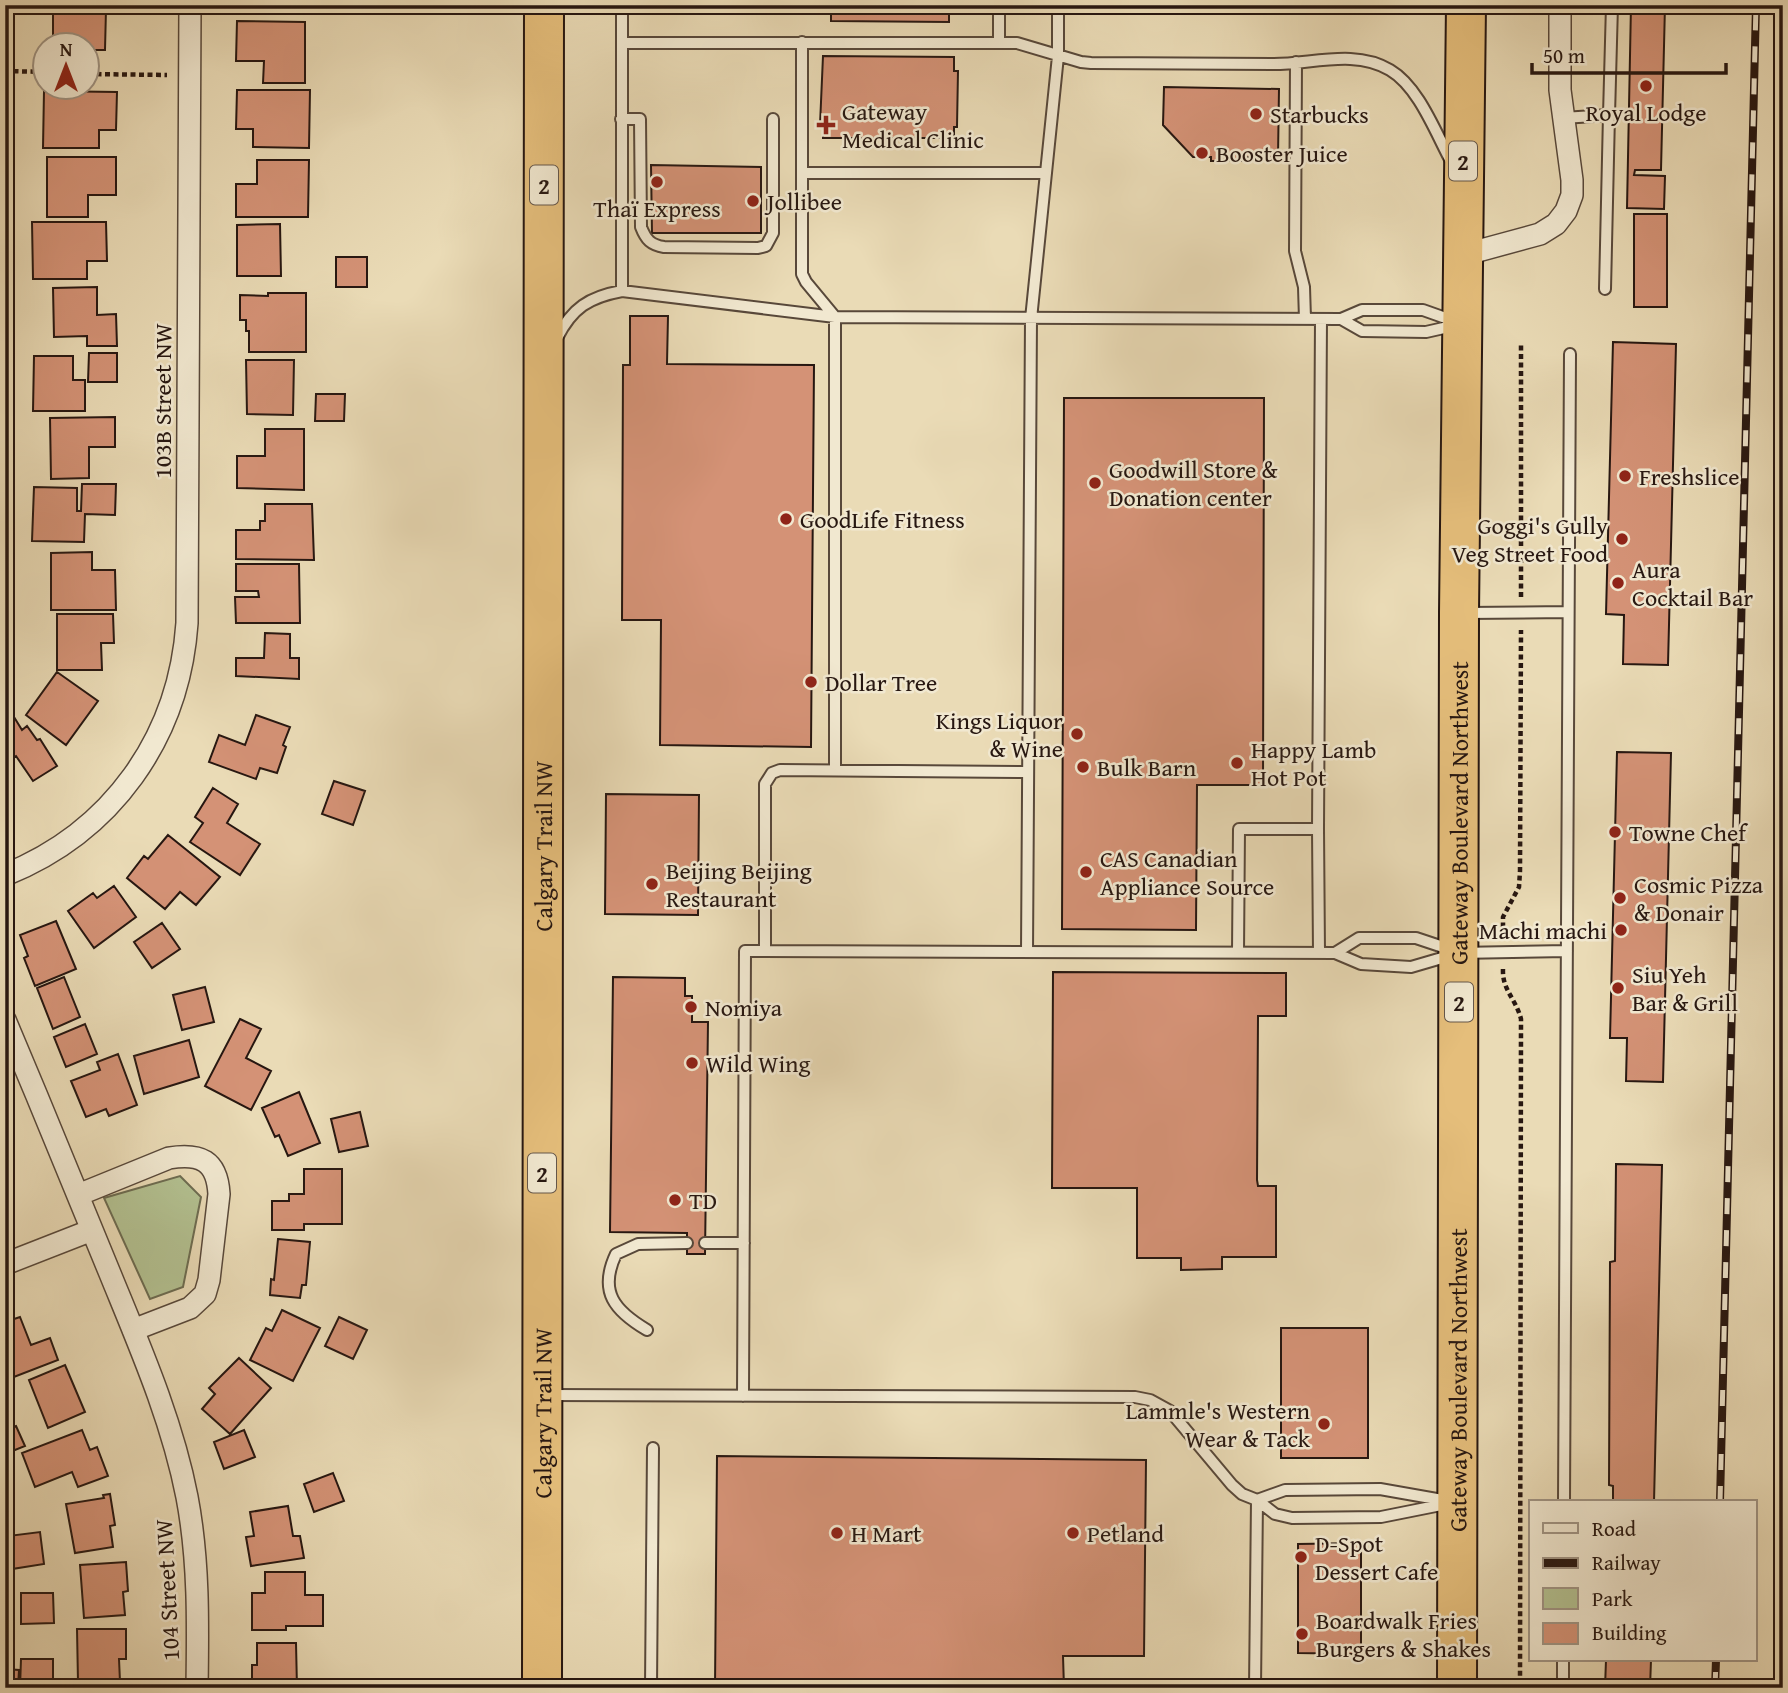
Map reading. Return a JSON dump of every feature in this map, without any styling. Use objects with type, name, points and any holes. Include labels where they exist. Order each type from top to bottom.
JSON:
[{"type":"highway","name":"Calgary Trail NW","points":[[542,1688],[544,5]]},
{"type":"highway","name":"2","points":[[1463,320],[1466,5]]},
{"type":"highway","name":"Gateway Boulevard Northwest","points":[[1457,1688],[1459,613],[1463,320]]},
{"type":"street","name":"103B Street NW","points":[[5,875],[46,857],[92,825],[128,785],[166,719],[176,695],[185,647],[190,5]]},
{"type":"street","points":[[1463,256],[1540,234],[1556,224],[1566,211],[1572,195],[1572,180],[1560,90],[1560,5]]},
{"type":"street","name":"104 Street NW","points":[[5,1020],[133,1330],[174,1444],[187,1495],[198,1590],[197,1688]]},
{"type":"street","points":[[78,1195],[169,1158],[193,1156],[202,1159],[212,1168],[218,1181],[219,1194],[205,1294],[190,1308],[133,1330]]},
{"type":"street","points":[[5,1264],[92,1230]]},
{"type":"lane","points":[[622,5],[622,291]]},
{"type":"lane","points":[[999,5],[999,43]]},
{"type":"lane","points":[[1027,952],[1031,319],[1058,56],[1058,5]]},
{"type":"lane","points":[[1605,289],[1612,5]]},
{"type":"lane","points":[[802,42],[802,274],[835,317],[835,770]]},
{"type":"lane","points":[[622,43],[999,43],[1028,45],[1058,56],[1091,63],[1279,64],[1354,59],[1380,65],[1400,77],[1419,101],[1463,183]]},
{"type":"lane","points":[[1296,62],[1295,251],[1304,287],[1305,319]]},
{"type":"lane","points":[[1563,118],[1609,115]]},
{"type":"lane","points":[[621,119],[640,119],[641,227],[647,240],[654,246],[766,246],[773,233],[773,119]]},
{"type":"lane","points":[[803,173],[1046,173]]},
{"type":"lane","points":[[543,365],[566,322],[580,306],[599,296],[622,291],[835,317],[1341,319],[1362,310],[1423,310],[1463,320]]},
{"type":"lane","points":[[1319,953],[1321,319]]},
{"type":"lane","points":[[1341,319],[1362,331],[1426,332],[1463,320]]},
{"type":"lane","points":[[1564,1500],[1570,354]]},
{"type":"lane","points":[[1459,613],[1569,612]]},
{"type":"lane","points":[[765,951],[765,784],[772,773],[780,770],[1027,772]]},
{"type":"lane","points":[[1238,952],[1239,829],[1318,829]]},
{"type":"lane","points":[[1335,953],[1359,938],[1416,938],[1460,953]]},
{"type":"lane","points":[[743,1396],[745,951],[1335,953],[1361,964],[1411,967],[1460,953],[1567,951]]},
{"type":"lane","points":[[647,1329],[624,1316],[615,1304],[610,1289],[610,1276],[616,1254],[638,1244],[687,1243]]},
{"type":"lane","points":[[705,1243],[744,1243]]},
{"type":"lane","points":[[541,1395],[1135,1397],[1150,1399],[1170,1411],[1241,1494],[1258,1500],[1275,1514],[1292,1518],[1381,1517],[1457,1502]]},
{"type":"lane","points":[[651,1688],[653,1448]]},
{"type":"lane","points":[[1258,1500],[1285,1490],[1380,1489],[1457,1502]]},
{"type":"lane","points":[[1255,1688],[1258,1500]]},
{"type":"lane","points":[[1563,1662],[1563,1688]]},
{"type":"path","points":[[5,71],[32,72]]},
{"type":"path","points":[[102,74],[167,75]]},
{"type":"path","points":[[1520,1688],[1521,1019],[1517,1006],[1503,984],[1503,917],[1519,887],[1520,871],[1521,344]]},
{"type":"green space","points":[[180,1176],[201,1197],[183,1287],[150,1299],[104,1198]]},
{"type":"building","points":[[237,5],[312,5],[312,13],[237,13]]},
{"type":"building","points":[[831,5],[949,5],[949,22],[831,21]]},
{"type":"building","name":"Royal Lodge","points":[[1631,5],[1665,5],[1661,170],[1635,170],[1634,175],[1665,176],[1664,209],[1627,208]]},
{"type":"building","points":[[106,9],[105,50],[102,50],[102,32],[53,32],[53,10]]},
{"type":"building","points":[[237,21],[305,22],[305,83],[263,83],[264,61],[236,61]]},
{"type":"building","points":[[823,56],[954,57],[954,71],[958,71],[957,127],[954,127],[954,138],[823,138],[823,125],[820,125]]},
{"type":"building","points":[[1164,87],[1279,89],[1278,157],[1211,161],[1211,157],[1193,157],[1163,125]]},
{"type":"building","points":[[237,90],[310,90],[309,148],[253,147],[253,129],[236,129]]},
{"type":"building","points":[[102,92],[117,92],[116,130],[99,130],[99,148],[43,148],[44,102],[102,102]]},
{"type":"building","points":[[47,157],[116,157],[116,195],[88,195],[88,217],[47,217]]},
{"type":"building","points":[[257,160],[309,160],[308,217],[236,217],[236,184],[257,184]]},
{"type":"building","points":[[651,165],[761,167],[761,233],[652,233]]},
{"type":"building","points":[[1634,214],[1667,214],[1667,307],[1634,307]]},
{"type":"building","points":[[32,222],[106,222],[107,261],[87,261],[87,279],[33,279]]},
{"type":"building","points":[[280,224],[281,276],[237,276],[237,225]]},
{"type":"building","points":[[336,257],[367,257],[367,287],[336,287]]},
{"type":"building","points":[[97,287],[97,315],[116,314],[117,346],[87,346],[87,336],[54,337],[53,288]]},
{"type":"building","points":[[268,293],[306,293],[306,352],[249,352],[246,320],[240,320],[240,295],[268,296]]},
{"type":"building","points":[[630,316],[668,316],[667,364],[814,365],[811,747],[660,745],[661,620],[622,620],[623,365],[630,365]]},
{"type":"building","points":[[1613,342],[1676,344],[1668,665],[1623,664],[1624,615],[1606,614]]},
{"type":"building","points":[[89,353],[117,353],[117,382],[88,382]]},
{"type":"building","points":[[34,356],[73,356],[73,380],[85,380],[85,411],[33,411]]},
{"type":"building","points":[[246,360],[294,360],[293,415],[247,414]]},
{"type":"building","points":[[316,394],[345,394],[344,421],[315,421]]},
{"type":"building","points":[[1064,398],[1264,398],[1263,785],[1197,785],[1196,930],[1062,929]]},
{"type":"building","points":[[115,417],[115,447],[89,447],[89,478],[51,479],[50,418]]},
{"type":"building","points":[[265,429],[304,429],[304,490],[237,488],[237,456],[265,456]]},
{"type":"building","points":[[82,484],[116,484],[115,515],[85,514],[84,542],[32,541],[34,487],[77,488],[77,511],[81,511]]},
{"type":"building","points":[[265,504],[312,504],[314,560],[236,559],[236,530],[260,530],[260,521],[265,521]]},
{"type":"building","points":[[92,552],[92,570],[115,570],[116,610],[51,610],[51,553]]},
{"type":"building","points":[[236,564],[299,564],[300,623],[236,623],[235,597],[259,597],[258,591],[236,591]]},
{"type":"building","points":[[57,614],[113,614],[114,643],[101,643],[102,670],[57,670]]},
{"type":"building","points":[[265,633],[290,634],[290,658],[299,658],[299,679],[236,676],[236,658],[264,658]]},
{"type":"building","points":[[57,672],[98,701],[66,745],[26,715]]},
{"type":"building","points":[[256,715],[290,727],[277,773],[260,768],[256,779],[209,762],[219,735],[245,745]]},
{"type":"building","points":[[14,717],[22,730],[27,726],[37,740],[40,739],[57,766],[33,781],[16,756],[5,763],[5,722]]},
{"type":"building","points":[[1617,752],[1671,753],[1663,1082],[1626,1081],[1627,1038],[1610,1038]]},
{"type":"building","points":[[334,781],[365,791],[353,825],[322,814]]},
{"type":"building","points":[[213,788],[238,804],[227,823],[260,844],[240,875],[190,842],[203,823],[195,817]]},
{"type":"building","name":"Beijing Beijing Restaurant","points":[[606,794],[699,795],[698,915],[605,914]]},
{"type":"building","points":[[168,835],[220,877],[196,905],[180,892],[165,909],[127,878],[144,856],[148,859]]},
{"type":"building","points":[[114,886],[136,917],[94,948],[68,911],[93,893],[97,898]]},
{"type":"building","points":[[56,921],[76,969],[35,986],[24,958],[28,956],[20,935]]},
{"type":"building","points":[[162,923],[180,949],[152,968],[134,942]]},
{"type":"building","points":[[1053,972],[1286,973],[1286,1016],[1258,1016],[1257,1180],[1258,1186],[1276,1186],[1276,1257],[1222,1257],[1222,1269],[1181,1270],[1181,1258],[1137,1258],[1137,1188],[1052,1188]]},
{"type":"building","points":[[64,977],[80,1017],[53,1029],[37,988]]},
{"type":"building","points":[[613,977],[685,978],[685,996],[692,996],[692,1022],[708,1022],[705,1254],[687,1254],[687,1233],[610,1232]]},
{"type":"building","points":[[205,987],[214,1022],[182,1030],[173,995]]},
{"type":"building","points":[[240,1019],[261,1029],[246,1058],[271,1071],[251,1110],[205,1086]]},
{"type":"building","points":[[85,1024],[97,1054],[66,1067],[54,1037]]},
{"type":"building","points":[[189,1040],[199,1077],[144,1094],[134,1056]]},
{"type":"building","points":[[118,1054],[137,1105],[109,1116],[106,1109],[86,1117],[71,1081],[100,1070],[97,1062]]},
{"type":"building","points":[[299,1092],[320,1143],[288,1156],[279,1135],[275,1137],[262,1108]]},
{"type":"building","points":[[360,1112],[368,1146],[339,1152],[331,1119]]},
{"type":"building","points":[[1616,1164],[1662,1165],[1654,1500],[1613,1500],[1613,1486],[1609,1485],[1610,1262],[1615,1261]]},
{"type":"building","points":[[304,1169],[342,1169],[342,1224],[304,1224],[304,1230],[272,1230],[272,1201],[289,1201],[289,1194],[304,1194]]},
{"type":"building","points":[[278,1239],[310,1242],[306,1285],[302,1285],[300,1298],[270,1295]]},
{"type":"building","points":[[282,1310],[320,1328],[293,1381],[250,1360],[266,1328],[272,1331]]},
{"type":"building","points":[[20,1317],[31,1345],[50,1338],[58,1360],[6,1380],[5,1322]]},
{"type":"building","points":[[339,1317],[367,1330],[353,1359],[325,1346]]},
{"type":"building","name":"Lammle's Western Wear & Tack","points":[[1281,1328],[1368,1328],[1368,1458],[1281,1458]]},
{"type":"building","points":[[239,1358],[271,1388],[230,1434],[202,1409],[215,1394],[209,1388]]},
{"type":"building","points":[[65,1365],[85,1412],[48,1428],[29,1380]]},
{"type":"building","points":[[16,1426],[25,1446],[5,1454],[5,1430]]},
{"type":"building","points":[[82,1430],[90,1450],[97,1447],[108,1476],[78,1487],[72,1472],[35,1487],[22,1453]]},
{"type":"building","points":[[244,1430],[255,1457],[224,1469],[214,1442]]},
{"type":"building","points":[[717,1456],[1146,1460],[1144,1656],[1063,1656],[1064,1688],[715,1688]]},
{"type":"building","points":[[333,1473],[344,1501],[314,1512],[304,1484]]},
{"type":"building","points":[[110,1494],[115,1525],[110,1526],[113,1547],[75,1553],[66,1504],[104,1498],[103,1495]]},
{"type":"building","points":[[288,1506],[293,1536],[300,1536],[304,1558],[251,1566],[246,1537],[254,1536],[250,1512]]},
{"type":"building","points":[[40,1532],[44,1564],[12,1569],[8,1536]]},
{"type":"building","points":[[1361,1543],[1361,1654],[1298,1653],[1298,1544]]},
{"type":"building","points":[[126,1562],[128,1591],[123,1592],[125,1615],[84,1618],[80,1565]]},
{"type":"building","points":[[265,1572],[305,1572],[305,1595],[323,1595],[323,1626],[252,1630],[252,1593],[265,1593]]},
{"type":"building","points":[[21,1593],[53,1593],[54,1623],[21,1624]]},
{"type":"building","points":[[77,1629],[126,1629],[126,1659],[119,1659],[120,1682],[78,1682]]},
{"type":"building","points":[[257,1643],[296,1643],[297,1688],[252,1688],[252,1665],[257,1665]]},
{"type":"building","points":[[21,1659],[53,1659],[53,1688],[20,1688]]},
{"type":"building","points":[[1606,1662],[1651,1662],[1650,1688],[1605,1688]]},
{"type":"building","points":[[5,1669],[19,1670],[18,1688],[5,1688]]},
{"type":"railway","points":[[1720,1500],[1756,5]]},
{"type":"railway","points":[[1715,1688],[1716,1662]]},
{"type":"place","name":"Royal Lodge","points":[[1646,86]]},
{"type":"place","name":"Starbucks","points":[[1256,114]]},
{"type":"place","name":"Gateway Medical Clinic","points":[[826,125]]},
{"type":"place","name":"Booster Juice","points":[[1202,153]]},
{"type":"place","name":"Thaï Express","points":[[657,182]]},
{"type":"place","name":"Jollibee","points":[[753,201]]},
{"type":"place","name":"Freshslice","points":[[1625,476]]},
{"type":"place","name":"Goodwill Store & Donation center","points":[[1095,483]]},
{"type":"place","name":"GoodLife Fitness","points":[[786,519]]},
{"type":"place","name":"Goggi's Gully Veg Street Food","points":[[1622,539]]},
{"type":"place","name":"Aura Cocktail Bar","points":[[1618,583]]},
{"type":"place","name":"Dollar Tree","points":[[811,682]]},
{"type":"place","name":"Kings Liquor & Wine","points":[[1077,734]]},
{"type":"place","name":"Happy Lamb Hot Pot","points":[[1237,763]]},
{"type":"place","name":"Bulk Barn","points":[[1083,767]]},
{"type":"place","name":"Towne Chef","points":[[1615,832]]},
{"type":"place","name":"CAS Canadian Appliance Source","points":[[1086,872]]},
{"type":"place","name":"Beijing Beijing Restaurant","points":[[652,884]]},
{"type":"place","name":"Cosmic Pizza & Donair","points":[[1620,898]]},
{"type":"place","name":"Machi machi","points":[[1621,930]]},
{"type":"place","name":"Siu Yeh Bar & Grill","points":[[1618,988]]},
{"type":"place","name":"Nomiya","points":[[691,1007]]},
{"type":"place","name":"Wild Wing","points":[[692,1063]]},
{"type":"place","name":"TD","points":[[675,1200]]},
{"type":"place","name":"Lammle's Western Wear & Tack","points":[[1324,1424]]},
{"type":"place","name":"H Mart","points":[[837,1533]]},
{"type":"place","name":"Petland","points":[[1073,1533]]},
{"type":"place","name":"D-Spot Dessert Cafe","points":[[1301,1557]]},
{"type":"place","name":"Boardwalk Fries Burgers & Shakes","points":[[1302,1634]]}]
